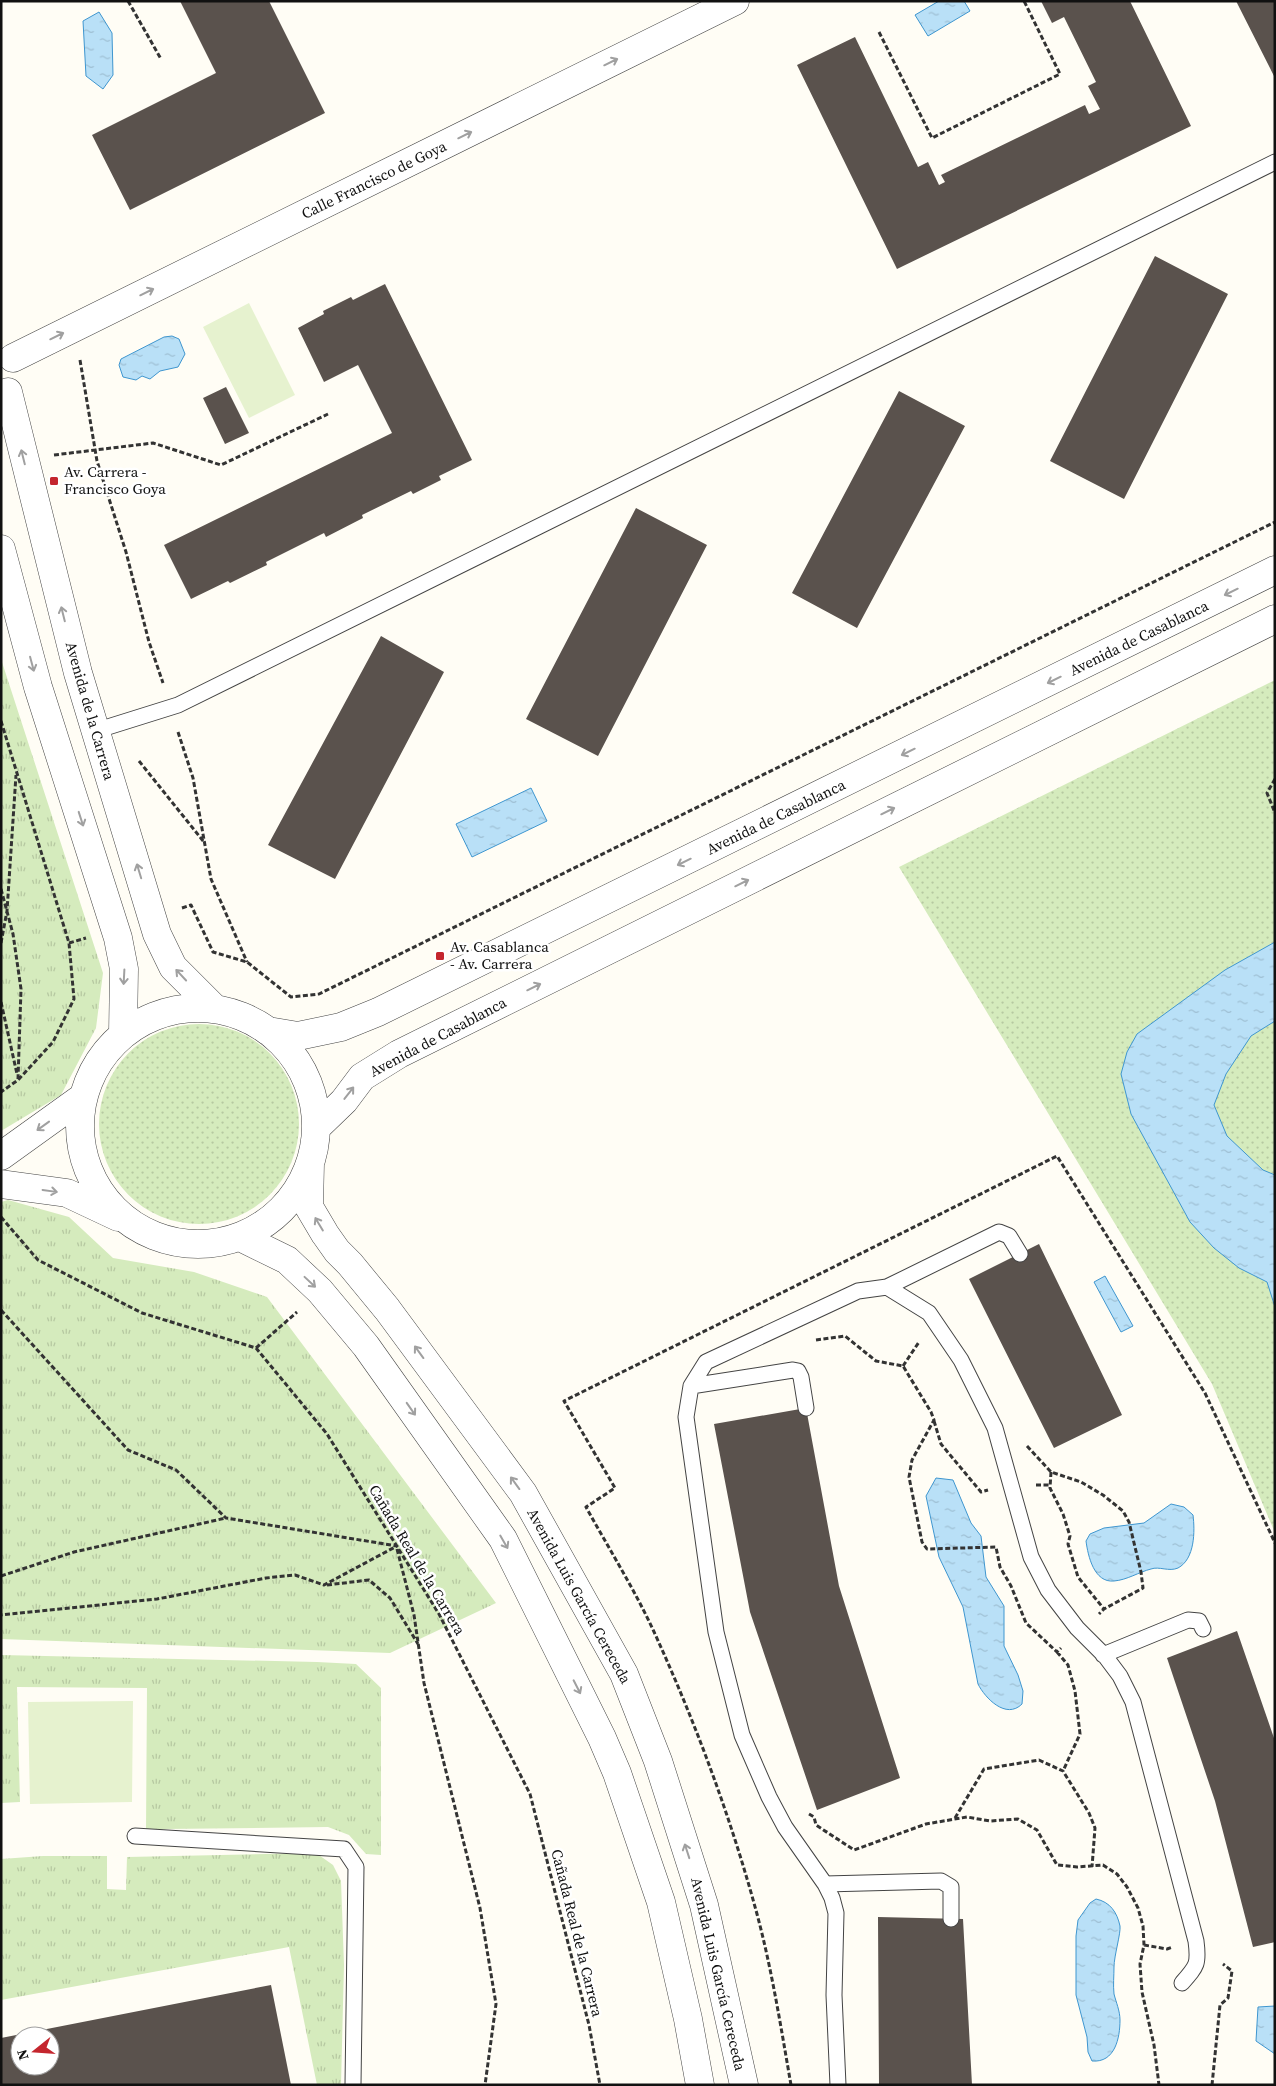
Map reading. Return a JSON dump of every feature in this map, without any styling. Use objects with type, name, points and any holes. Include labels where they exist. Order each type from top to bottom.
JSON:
[{"type":"street","name":"Calle Francisco de Goya","points":[[7,351],[724,4]]},
{"type":"street","name":"Avenida de la Carrera","points":[[7,351],[14,376],[5,395],[75,663],[157,934],[173,967],[215,1009]]},
{"type":"street","points":[[1,550],[38,687],[118,938],[124,969],[123,1034]]},
{"type":"street","name":"Avenida de Casablanca","points":[[268,1031],[298,1036],[341,1027],[378,1012],[1275,570]]},
{"type":"street","name":"Avenida de Casablanca","points":[[316,1128],[344,1101],[362,1077],[399,1054],[1275,619]]},
{"type":"street","points":[[1,1184],[67,1193],[149,1234],[172,1242],[206,1245],[240,1237],[270,1220],[295,1194],[310,1163],[316,1128],[311,1091],[294,1058],[268,1031],[243,1017],[215,1009],[182,1008],[151,1017],[123,1034],[101,1060],[83,1097],[80,1132],[87,1167],[103,1198],[128,1222]]},
{"type":"street","points":[[1,1156],[83,1097]]},
{"type":"street","name":"Avenida Luis García Cereceda","points":[[310,1163],[309,1207],[325,1234],[337,1251],[387,1309],[523,1494],[624,1674],[658,1761],[704,1905],[744,2085]]},
{"type":"street","points":[[240,1237],[287,1260],[320,1291],[366,1346],[503,1539],[602,1738],[617,1773],[661,1902],[688,2019],[700,2085]]},
{"type":"lane","points":[[95,731],[170,707],[195,696],[1275,162]]},
{"type":"lane","points":[[838,2085],[834,1995],[836,1913],[826,1884],[785,1827],[769,1797],[742,1735],[716,1632],[686,1417],[691,1386],[706,1362],[858,1291],[886,1287],[999,1232],[1009,1236],[1020,1254]]},
{"type":"lane","points":[[886,1287],[930,1313],[961,1360],[995,1428],[1031,1557],[1048,1590],[1081,1632],[1120,1676],[1133,1702],[1196,1941],[1198,1959],[1196,1967],[1182,1983]]},
{"type":"lane","points":[[691,1386],[793,1370],[798,1372],[801,1377],[806,1408]]},
{"type":"lane","points":[[1103,1655],[1188,1620],[1199,1621],[1203,1629]]},
{"type":"lane","points":[[134,1836],[344,1848],[356,1867],[353,2085]]},
{"type":"lane","points":[[826,1884],[941,1881],[951,1887],[951,1919]]},
{"type":"path","points":[[128,1],[161,60]]},
{"type":"path","points":[[879,32],[932,138],[1060,74],[1024,1]]},
{"type":"path","points":[[80,360],[97,461],[126,552],[149,642],[193,778],[211,879],[247,962]]},
{"type":"path","points":[[51,455],[153,443],[222,465],[328,414]]},
{"type":"path","points":[[152,918],[191,905],[213,952],[247,962],[291,997],[319,994],[1275,522]]},
{"type":"path","points":[[1,721],[69,943],[74,999],[53,1042],[18,1080],[1,1092]]},
{"type":"path","points":[[136,758],[205,842]]},
{"type":"path","points":[[1,943],[7,911],[17,772]]},
{"type":"path","points":[[1275,779],[1267,793],[1275,812]]},
{"type":"path","points":[[1,888],[13,934],[20,989],[18,1080]]},
{"type":"path","points":[[1,1002],[18,1080]]},
{"type":"path","points":[[791,2085],[778,2005],[757,1914],[720,1797],[701,1742],[654,1632],[586,1507],[615,1488],[564,1401],[1057,1156],[1204,1393],[1248,1482],[1275,1544]]},
{"type":"path","points":[[1,1217],[38,1260],[142,1312],[256,1348],[320,1291]]},
{"type":"path","points":[[1,1310],[128,1450],[176,1470],[226,1518]]},
{"type":"path","points":[[809,1341],[845,1336],[876,1361],[903,1366],[934,1420],[912,1460],[910,1477],[922,1542],[928,1549],[990,1546]]},
{"type":"path","name":"Cañada Real de la Carrera","points":[[256,1348],[327,1434],[439,1614],[530,1794],[589,2026],[600,2085]]},
{"type":"path","points":[[1002,1449],[1022,1441],[1051,1472],[1081,1482],[1103,1495],[1123,1511],[1129,1522],[1142,1572],[1143,1588],[1104,1609],[1081,1632]]},
{"type":"path","points":[[1051,1472],[1050,1488],[1063,1514],[1070,1536],[1068,1544],[1078,1578],[1104,1609]]},
{"type":"path","points":[[1,1576],[74,1552],[226,1518],[397,1546]]},
{"type":"path","points":[[324,1585],[397,1546]]},
{"type":"path","points":[[397,1546],[414,1615],[424,1683],[480,1908],[496,2004],[485,2085]]},
{"type":"path","points":[[1,1614],[157,1599],[266,1578],[295,1575],[324,1585],[369,1580],[390,1598],[419,1647]]},
{"type":"path","points":[[1056,1652],[1068,1665],[1075,1691],[1080,1734],[1063,1771]]},
{"type":"path","points":[[955,1818],[984,1769],[1039,1760],[1063,1771],[1089,1813],[1095,1828],[1092,1867]]},
{"type":"path","points":[[854,1850],[926,1824],[955,1818],[967,1817],[990,1821],[1018,1819],[1037,1830],[1057,1864],[1077,1867],[1103,1865],[1117,1874],[1127,1887],[1138,1908],[1143,1926],[1144,1945],[1140,1964],[1142,1992],[1154,2045],[1159,2085]]},
{"type":"path","points":[[1196,1941],[1213,1936],[1223,1966],[1232,1971],[1228,1998],[1220,2005],[1212,2085]]},
{"type":"green space","points":[[249,303],[295,395],[249,418],[203,327]]},
{"type":"green space","points":[[1,659],[103,973],[96,1028],[61,1095],[1,1131]]},
{"type":"green space","points":[[1275,680],[1275,1533],[1212,1384],[899,867]]},
{"type":"green space","points":[[189,1024],[209,1024],[228,1028],[246,1036],[270,1053],[282,1068],[295,1095],[299,1124],[295,1153],[282,1180],[270,1195],[255,1207],[228,1220],[209,1224],[189,1224],[170,1220],[152,1212],[128,1195],[116,1180],[103,1153],[99,1134],[99,1114],[103,1095],[111,1077],[128,1053],[143,1041],[170,1028]]},
{"type":"green space","points":[[8,1200],[69,1217],[113,1258],[194,1272],[267,1297],[496,1603],[390,1653],[1,1639],[1,1202]]},
{"type":"green space","points":[[1,1655],[356,1664],[381,1688],[381,1855],[366,1854],[349,1835],[328,1827],[166,1829],[146,1831],[147,1688],[17,1687],[20,1802],[1,1803]]},
{"type":"green space","points":[[133,1701],[132,1802],[30,1804],[28,1702]]},
{"type":"green space","points":[[316,1853],[333,1865],[341,1881],[344,1965],[341,2085],[317,2085],[289,1947],[1,2000],[1,1859],[43,1856],[107,1856],[107,1889],[126,1890],[127,1857]]},
{"type":"water","points":[[939,1],[964,1],[970,11],[928,36],[915,15]]},
{"type":"water","points":[[99,12],[112,33],[113,75],[103,89],[86,76],[83,21]]},
{"type":"water","points":[[172,336],[179,339],[185,354],[178,367],[160,371],[150,379],[142,376],[136,380],[123,377],[119,365],[121,359],[164,337]]},
{"type":"water","points":[[531,788],[547,821],[472,857],[456,824]]},
{"type":"water","points":[[1275,942],[1275,1021],[1251,1036],[1226,1074],[1214,1105],[1227,1136],[1263,1170],[1275,1175],[1275,1307],[1267,1282],[1239,1268],[1214,1248],[1190,1222],[1131,1114],[1121,1074],[1127,1052],[1137,1034],[1225,970]]},
{"type":"water","points":[[1105,1276],[1133,1326],[1121,1332],[1094,1282]]},
{"type":"water","points":[[936,1478],[953,1480],[971,1523],[981,1536],[986,1577],[1004,1606],[1004,1646],[1018,1675],[1023,1691],[1022,1704],[1016,1708],[1009,1710],[997,1705],[981,1690],[978,1684],[963,1607],[939,1557],[926,1496]]},
{"type":"water","points":[[1171,1504],[1184,1507],[1193,1515],[1193,1544],[1184,1564],[1175,1569],[1154,1568],[1114,1581],[1101,1578],[1090,1561],[1086,1541],[1090,1534],[1104,1528],[1144,1523]]},
{"type":"water","points":[[1096,1899],[1101,1900],[1112,1908],[1120,1926],[1114,1962],[1114,1994],[1120,2020],[1119,2034],[1111,2054],[1100,2061],[1092,2061],[1088,2052],[1087,2037],[1076,1995],[1076,1936],[1078,1920],[1090,1903]]},
{"type":"water","points":[[1275,2006],[1275,2054],[1256,2041],[1258,2007]]},
{"type":"building","points":[[180,1],[269,1],[325,113],[130,210],[92,135],[216,73]]},
{"type":"building","points":[[1041,1],[1130,1],[1191,126],[897,269],[797,65],[855,37],[918,167],[928,162],[939,185],[945,182],[941,175],[1085,105],[1089,114],[1100,109],[1088,86],[1096,82],[1064,17],[1052,23]]},
{"type":"building","points":[[1236,1],[1275,1],[1275,78]]},
{"type":"building","points":[[1155,256],[1228,294],[1124,499],[1050,461]]},
{"type":"building","points":[[385,284],[472,460],[439,476],[441,480],[413,494],[411,491],[362,515],[363,518],[326,537],[324,533],[266,562],[267,565],[191,599],[164,545],[392,433],[358,365],[324,382],[298,328],[324,314],[323,311],[351,297],[353,300]]},
{"type":"building","points":[[226,387],[249,433],[225,444],[203,398]]},
{"type":"building","points":[[899,391],[965,426],[857,628],[792,593]]},
{"type":"building","points":[[636,508],[707,545],[598,756],[526,719]]},
{"type":"building","points":[[381,636],[444,672],[335,879],[268,845]]},
{"type":"building","points":[[1039,1244],[1122,1415],[1054,1448],[969,1279]]},
{"type":"building","points":[[806,1408],[839,1586],[900,1778],[817,1810],[750,1612],[714,1424]]},
{"type":"building","points":[[1237,1631],[1275,1741],[1275,1942],[1253,1947],[1215,1801],[1167,1658]]},
{"type":"building","points":[[878,1917],[963,1919],[972,2085],[879,2085]]},
{"type":"building","points":[[271,1985],[291,2085],[1,2085],[1,2038],[10,2036],[10,2076],[60,2076],[60,2026]]},
{"type":"place","name":"Av. Carrera - Francisco Goya","points":[[54,481]]},
{"type":"place","name":"Av. Casablanca - Av. Carrera","points":[[440,956]]}]
